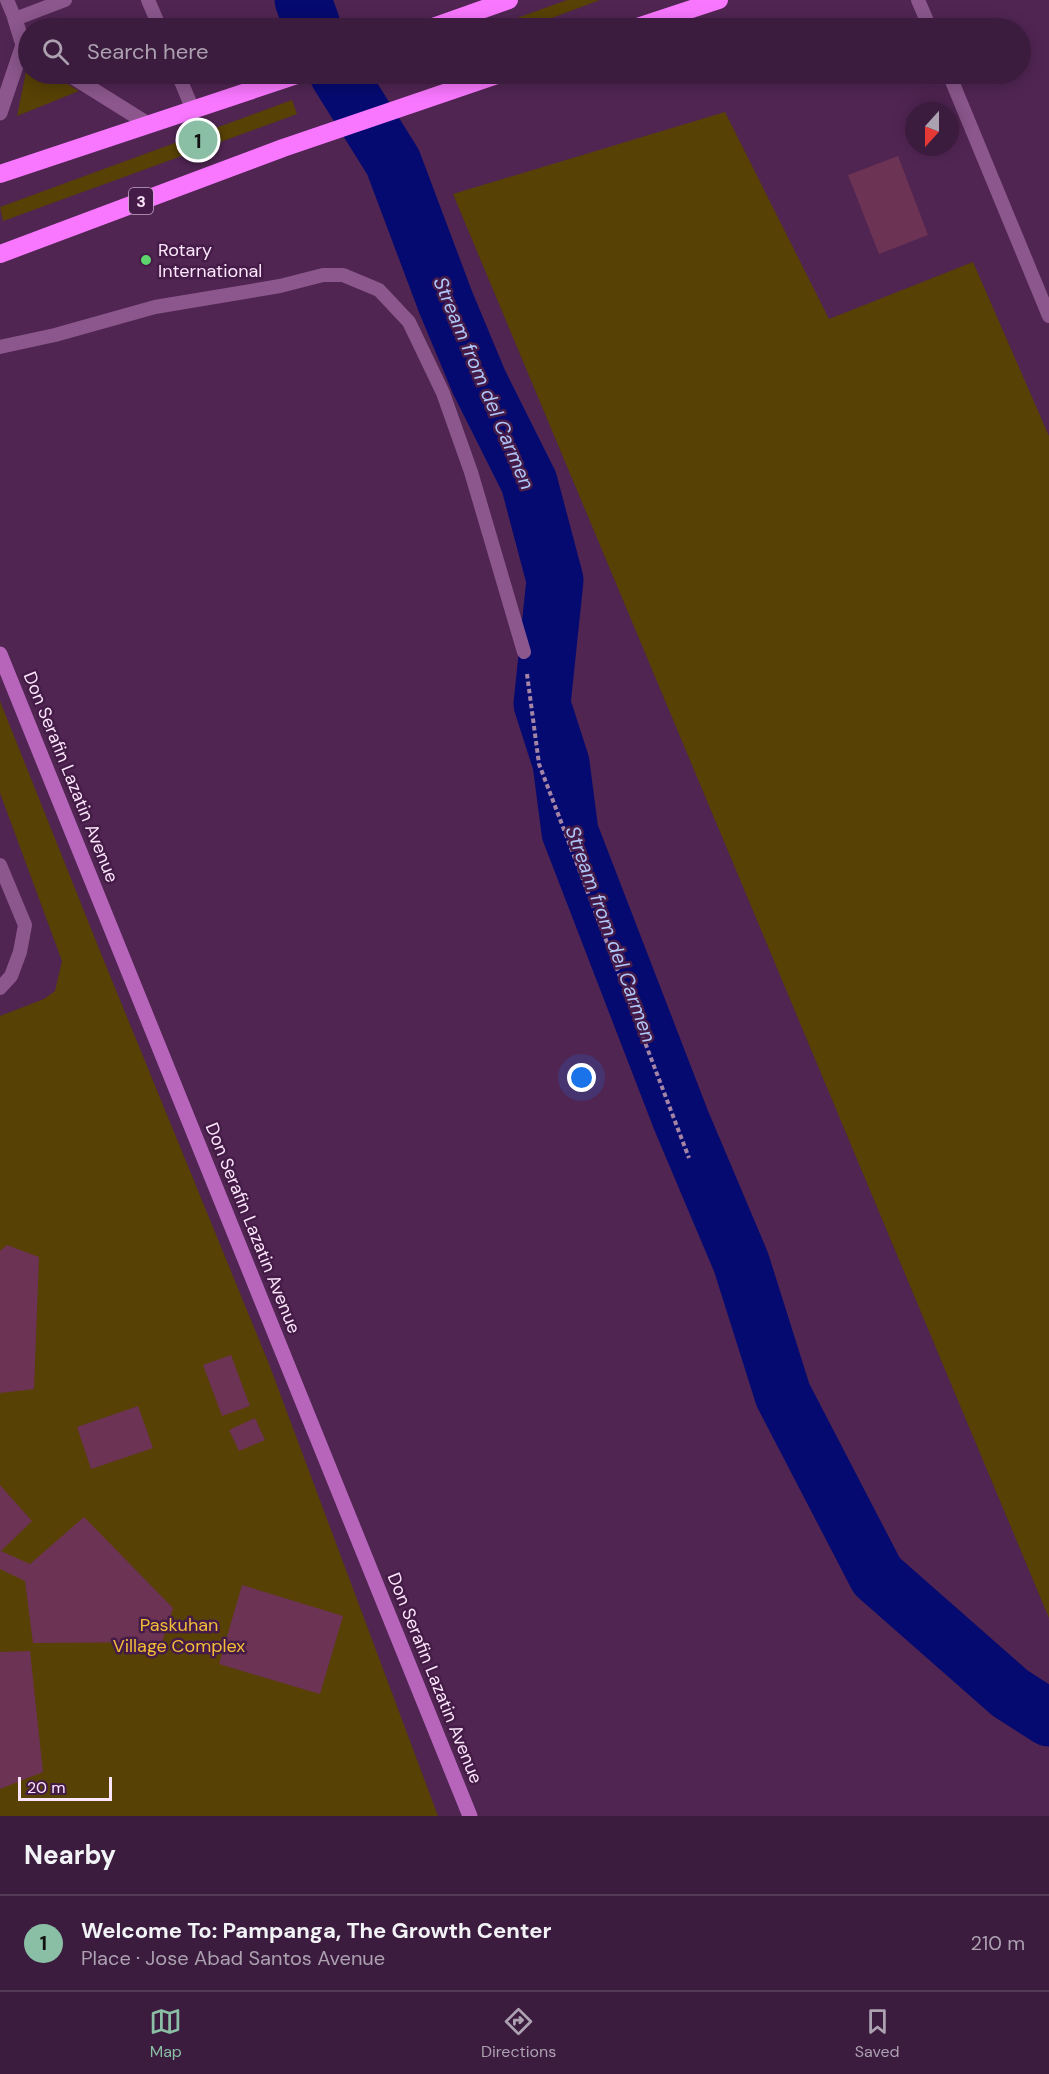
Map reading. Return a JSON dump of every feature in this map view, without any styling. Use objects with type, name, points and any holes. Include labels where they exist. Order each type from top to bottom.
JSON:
[{"type":"highway","points":[[460,18],[509,0]]},
{"type":"highway","points":[[664,18],[718,0]]},
{"type":"highway","points":[[0,174],[269,84]]},
{"type":"highway","name":"3","points":[[0,254],[283,148],[468,84]]},
{"type":"main road","name":"Don Serafin Lazatin Avenue","points":[[0,654],[470,1816]]},
{"type":"street","points":[[15,19],[18,27]]},
{"type":"street","points":[[0,113],[18,67]]},
{"type":"street","points":[[84,84],[148,124]]},
{"type":"lane","points":[[7,0],[15,19],[65,0]]},
{"type":"lane","points":[[148,0],[156,18]]},
{"type":"lane","points":[[918,0],[926,18]]},
{"type":"lane","points":[[182,84],[193,110]]},
{"type":"lane","points":[[953,84],[1049,316]]},
{"type":"lane","points":[[0,347],[56,335],[155,307],[280,286],[323,275],[343,275],[379,290],[409,322],[443,393],[471,472],[524,652]]},
{"type":"lane","points":[[0,865],[25,925],[20,952],[11,976],[0,988]]},
{"type":"path","points":[[524,652],[539,764],[689,1158]]},
{"type":"green space","points":[[567,0],[600,0],[552,18],[517,18]]},
{"type":"green space","points":[[24,84],[67,84],[79,91],[17,116]]},
{"type":"green space","points":[[292,100],[297,114],[3,221],[0,207]]},
{"type":"green space","points":[[725,112],[829,319],[973,262],[1049,436],[1049,1618],[453,194]]},
{"type":"green space","name":"Paskuhan Village Complex","points":[[0,701],[269,1364],[438,1816],[0,1816],[0,1016],[44,999],[55,991],[62,961],[0,793]]},
{"type":"building","points":[[898,156],[928,235],[879,254],[848,175]]},
{"type":"building","points":[[7,1245],[39,1257],[34,1389],[0,1393],[0,1251]]},
{"type":"building","points":[[231,1355],[250,1406],[222,1416],[203,1365]]},
{"type":"building","points":[[138,1406],[153,1448],[91,1469],[77,1427]]},
{"type":"building","points":[[255,1418],[265,1440],[239,1451],[229,1430]]},
{"type":"building","points":[[0,1485],[32,1521],[1,1551],[30,1564],[84,1517],[173,1608],[162,1642],[33,1643],[25,1581],[0,1569]]},
{"type":"building","points":[[242,1585],[343,1616],[320,1694],[219,1664]]},
{"type":"building","points":[[30,1651],[43,1772],[0,1789],[0,1652]]},
{"type":"waterway","points":[[303,0],[309,18]]},
{"type":"waterway","name":"Stream from del Carmen","points":[[344,84],[393,162],[446,303],[479,382],[529,482],[555,580],[542,704],[561,763],[570,832],[681,1120],[741,1262],[783,1395],[877,1576],[1010,1693],[1049,1718]]},
{"type":"place","name":"Welcome To: Pampanga, The Growth Center","points":[[198,140]]},
{"type":"place","name":"Rotary International","points":[[146,260]]}]
